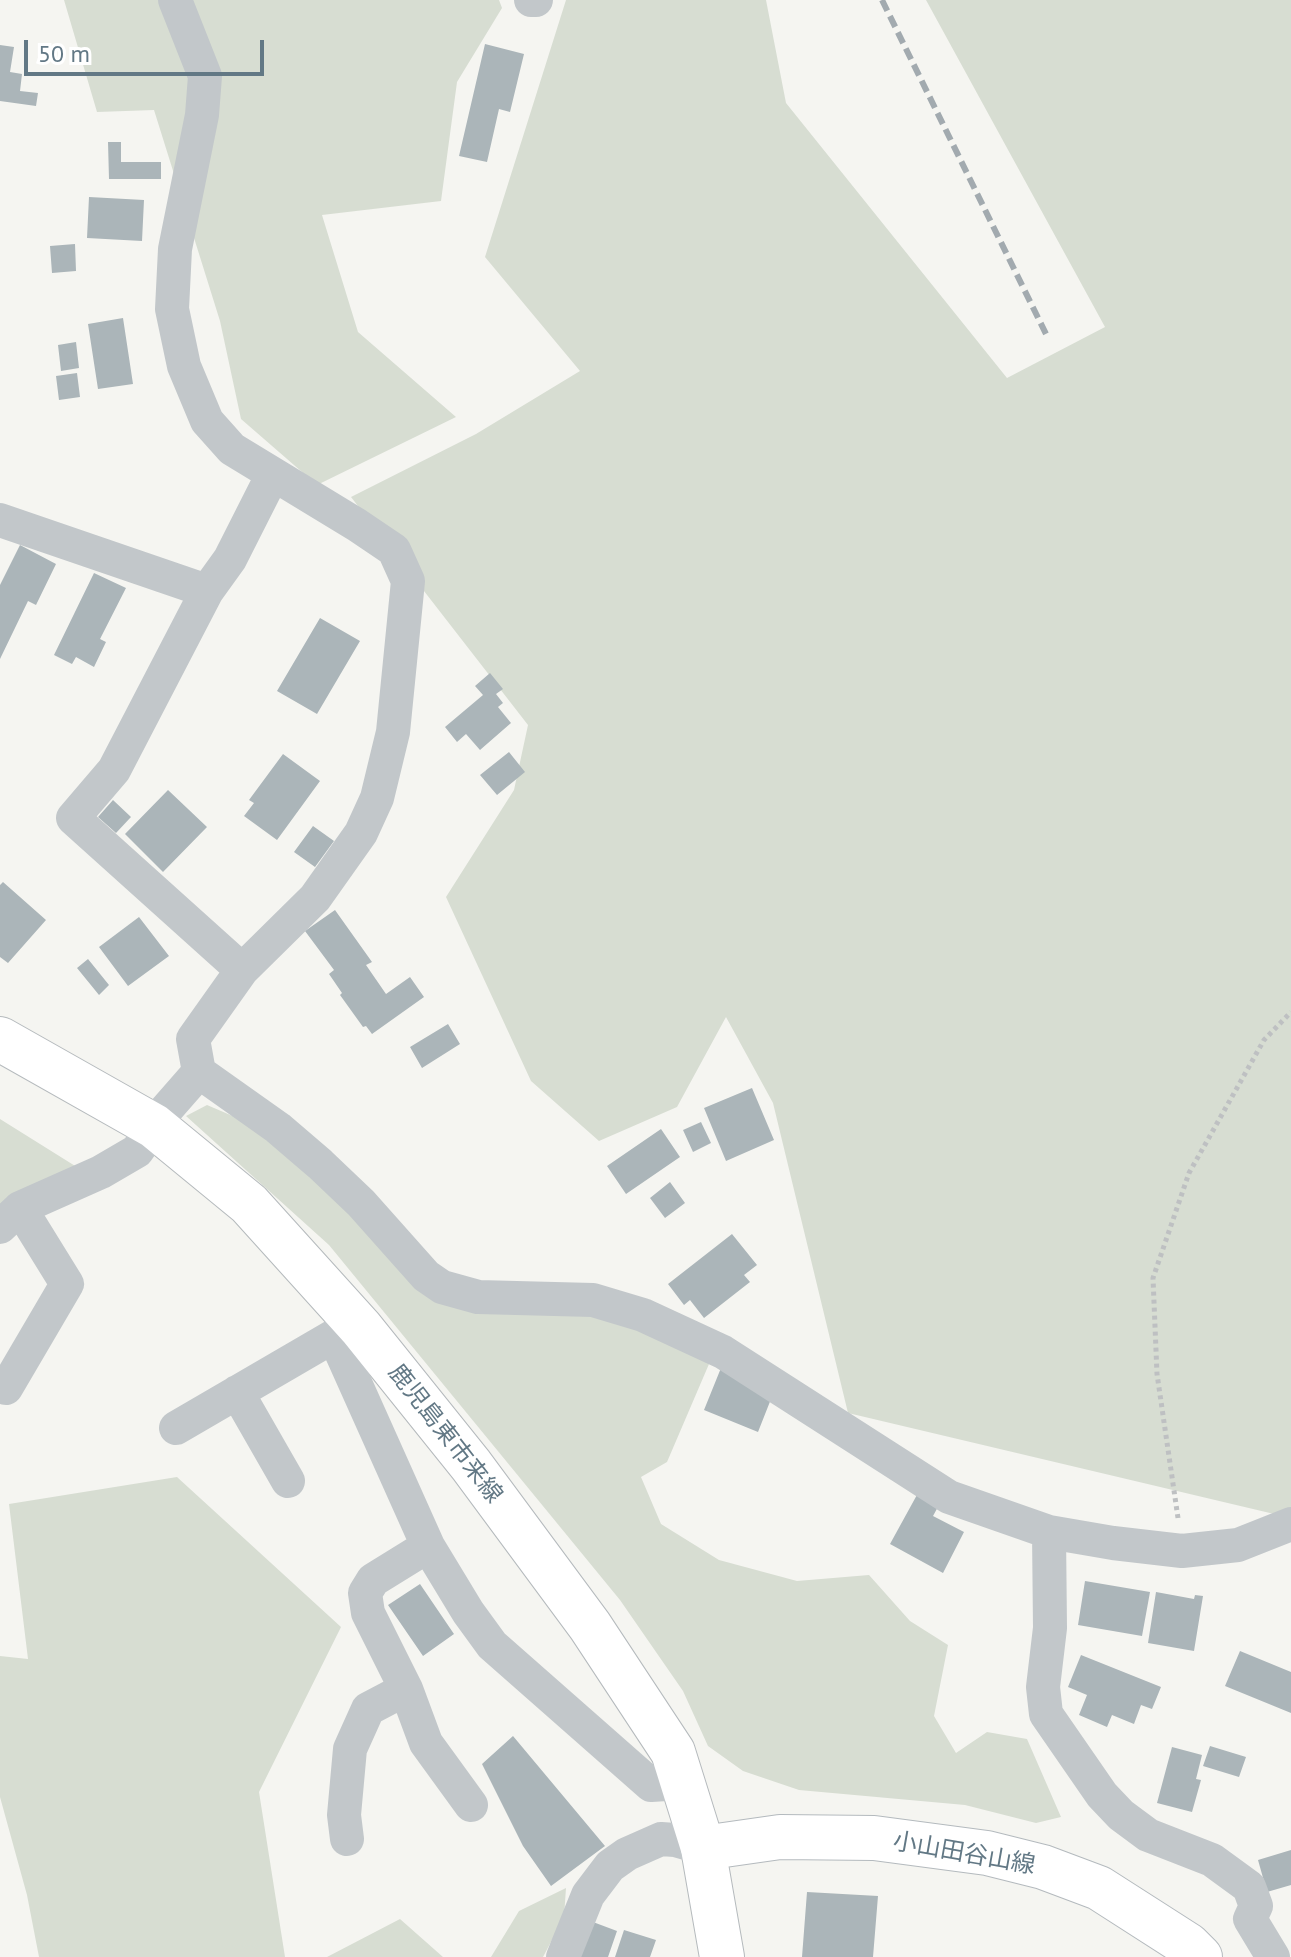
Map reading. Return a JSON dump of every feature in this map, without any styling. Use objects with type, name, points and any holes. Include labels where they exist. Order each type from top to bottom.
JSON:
[{"type":"main road","name":"鹿児島東市来線","points":[[0,1039],[154,1126],[249,1204],[347,1332],[471,1465],[590,1626],[673,1752],[703,1848],[722,1957]]},
{"type":"main road","name":"小山田谷山線","points":[[703,1848],[780,1837],[874,1838],[987,1853],[1043,1867],[1099,1888],[1188,1945],[1200,1957]]},
{"type":"street","points":[[175,0],[205,76],[202,115],[175,249],[172,309],[184,366],[207,421],[232,449],[394,550],[408,581],[393,732],[377,798],[361,833],[315,898],[242,970],[193,1039],[199,1072],[278,1128],[320,1164],[361,1203],[403,1253],[442,1287],[478,1297],[593,1300],[643,1315],[723,1352],[949,1497],[1049,1532],[1182,1551],[1238,1545],[1291,1524]]},
{"type":"street","points":[[242,970],[73,818],[114,770],[207,591],[230,559],[273,474]]},
{"type":"street","points":[[0,520],[207,591]]},
{"type":"street","points":[[6,1388],[67,1284],[10,1218],[137,1151],[199,1072]]},
{"type":"street","points":[[176,1428],[347,1332],[428,1546],[492,1645],[651,1785],[682,1783]]},
{"type":"street","points":[[237,1392],[288,1481]]},
{"type":"street","points":[[1049,1532],[1050,1628],[1043,1687],[1046,1714],[1102,1795],[1121,1815],[1148,1835],[1212,1860],[1249,1887],[1256,1906],[1250,1919],[1273,1957]]},
{"type":"street","points":[[428,1546],[373,1580],[365,1593],[368,1613],[406,1689],[426,1743],[471,1805]]},
{"type":"street","points":[[347,1839],[344,1815],[350,1749],[368,1709],[406,1689]]},
{"type":"street","points":[[563,1957],[588,1895],[610,1866],[627,1854],[661,1839],[703,1848]]},
{"type":"path","points":[[1182,1551],[1157,1374],[1153,1278],[1189,1173],[1264,1040],[1291,1012]]},
{"type":"shaded area","points":[[64,0],[499,0],[502,8],[457,82],[441,201],[322,215],[358,332],[456,417],[317,485],[241,419],[220,321],[154,110],[97,112]]},
{"type":"shaded area","points":[[566,0],[766,0],[786,103],[1007,378],[1105,327],[926,0],[1291,0],[1291,1518],[848,1413],[773,1103],[726,1017],[677,1107],[599,1141],[531,1081],[446,897],[514,790],[528,725],[351,497],[476,434],[580,371],[485,257]]},
{"type":"shaded area","points":[[207,1105],[249,1123],[326,1187],[421,1282],[593,1310],[712,1357],[667,1462],[641,1477],[661,1524],[719,1560],[797,1581],[869,1575],[910,1621],[948,1645],[934,1716],[956,1753],[987,1732],[1027,1739],[1061,1817],[1036,1823],[965,1805],[799,1790],[743,1771],[708,1746],[683,1691],[620,1600],[329,1245],[186,1116]]},
{"type":"shaded area","points":[[0,1119],[80,1169],[0,1212]]},
{"type":"shaded area","points":[[177,1477],[341,1627],[259,1792],[285,1957],[39,1957],[27,1895],[0,1797],[0,1656],[28,1659],[9,1504]]},
{"type":"shaded area","points":[[566,1888],[564,1917],[543,1957],[491,1957],[519,1911]]},
{"type":"shaded area","points":[[400,1919],[443,1957],[327,1957]]},
{"type":"building","points":[[485,44],[524,54],[510,112],[499,109],[487,162],[459,156]]},
{"type":"building","points":[[0,45],[14,47],[10,72],[22,74],[20,91],[38,93],[36,106],[0,101]]},
{"type":"building","points":[[108,142],[121,142],[121,162],[161,162],[161,179],[109,179]]},
{"type":"building","points":[[89,197],[144,200],[142,241],[87,238]]},
{"type":"building","points":[[75,244],[76,271],[52,273],[50,246]]},
{"type":"building","points":[[123,318],[133,384],[98,389],[88,324]]},
{"type":"building","points":[[76,342],[79,368],[61,371],[58,345]]},
{"type":"building","points":[[77,373],[80,397],[59,400],[56,376]]},
{"type":"building","points":[[20,545],[56,564],[36,605],[28,601],[0,659],[0,585]]},
{"type":"building","points":[[94,573],[126,588],[100,639],[106,642],[94,667],[76,657],[72,664],[54,655]]},
{"type":"building","points":[[320,618],[360,641],[317,714],[277,691]]},
{"type":"building","points":[[490,673],[503,689],[496,694],[503,703],[498,707],[511,723],[480,750],[466,734],[457,742],[445,727],[483,695],[475,686]]},
{"type":"building","points":[[509,752],[525,772],[497,795],[480,775]]},
{"type":"building","points":[[283,754],[320,781],[277,840],[244,816],[254,803],[249,800]]},
{"type":"building","points":[[168,790],[207,827],[163,872],[125,834]]},
{"type":"building","points":[[113,800],[131,817],[116,833],[98,817]]},
{"type":"building","points":[[313,826],[334,841],[315,867],[294,852]]},
{"type":"building","points":[[3,882],[46,920],[8,963],[0,957],[0,885]]},
{"type":"building","points":[[335,910],[372,962],[366,965],[386,994],[410,977],[424,997],[372,1034],[366,1026],[363,1027],[340,995],[342,993],[329,974],[334,970],[305,931]]},
{"type":"building","points":[[139,917],[169,956],[128,986],[99,947]]},
{"type":"building","points":[[88,959],[109,985],[99,995],[77,968]]},
{"type":"building","points":[[448,1024],[460,1044],[422,1068],[410,1047]]},
{"type":"building","points":[[752,1088],[774,1140],[726,1161],[704,1108]]},
{"type":"building","points":[[701,1122],[711,1143],[693,1152],[683,1130]]},
{"type":"building","points":[[661,1129],[680,1157],[626,1194],[607,1166]]},
{"type":"building","points":[[670,1182],[685,1203],[665,1218],[650,1198]]},
{"type":"building","points":[[732,1234],[757,1265],[744,1275],[750,1282],[704,1318],[690,1300],[684,1305],[668,1284]]},
{"type":"building","points":[[723,1363],[771,1399],[758,1432],[704,1410]]},
{"type":"building","points":[[918,1493],[939,1505],[933,1516],[964,1532],[943,1573],[890,1544]]},
{"type":"building","points":[[1085,1581],[1150,1592],[1142,1636],[1078,1625]]},
{"type":"building","points":[[420,1584],[454,1634],[423,1656],[388,1605]]},
{"type":"building","points":[[1156,1592],[1194,1599],[1195,1595],[1203,1596],[1194,1651],[1148,1643]]},
{"type":"building","points":[[1240,1651],[1291,1672],[1291,1713],[1225,1686]]},
{"type":"building","points":[[1081,1655],[1161,1687],[1152,1709],[1141,1705],[1134,1724],[1112,1715],[1107,1727],[1079,1715],[1087,1695],[1068,1687]]},
{"type":"building","points":[[513,1736],[605,1846],[551,1886],[523,1846],[482,1764]]},
{"type":"building","points":[[1210,1746],[1246,1757],[1239,1777],[1203,1766]]},
{"type":"building","points":[[1172,1747],[1202,1755],[1196,1779],[1201,1780],[1192,1812],[1157,1803]]},
{"type":"building","points":[[1291,1850],[1291,1885],[1267,1892],[1258,1860]]},
{"type":"building","points":[[807,1892],[878,1896],[873,1957],[802,1957]]},
{"type":"building","points":[[585,1919],[617,1931],[608,1957],[571,1957]]},
{"type":"building","points":[[624,1930],[656,1940],[650,1957],[615,1957]]},
{"type":"railway","points":[[882,0],[1046,334]]}]
